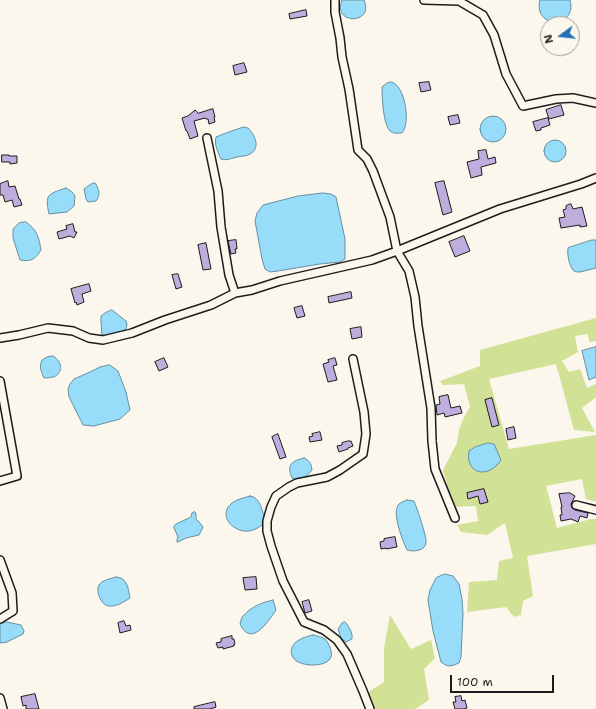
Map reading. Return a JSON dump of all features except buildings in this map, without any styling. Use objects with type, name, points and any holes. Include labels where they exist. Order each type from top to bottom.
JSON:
[{"type":"street","points":[[335,0],[335,12],[342,57],[349,88],[358,150],[367,159],[373,171],[390,217],[397,251],[409,271],[415,297],[431,408],[435,469],[455,518]]},
{"type":"street","points":[[424,0],[459,1],[483,15],[494,35],[506,74],[523,106],[556,99],[573,98],[596,103]]},
{"type":"street","points":[[207,138],[218,191],[221,226],[229,275],[235,293]]},
{"type":"street","points":[[0,338],[48,328],[73,331],[89,338],[103,340],[132,333],[165,320],[211,305],[235,293],[372,260],[500,209],[596,178]]},
{"type":"street","points":[[353,359],[364,412],[366,434],[363,454],[327,477],[297,483],[276,496],[267,521],[267,531],[283,581],[304,622],[324,630],[337,640],[347,654],[364,691],[370,709]]},
{"type":"street","points":[[0,381],[17,476],[0,481]]},
{"type":"street","points":[[576,505],[596,510]]},
{"type":"street","points":[[0,560],[12,593],[13,612],[0,619]]},
{"type":"street","points":[[0,698],[3,709]]},
{"type":"green space","points":[[596,318],[596,341],[589,342],[588,334],[575,336],[578,352],[562,361],[569,372],[580,369],[587,388],[596,384],[596,397],[582,408],[595,432],[574,430],[556,364],[489,379],[509,449],[596,435],[596,502],[586,499],[582,479],[546,486],[557,528],[596,519],[596,544],[527,556],[533,596],[523,601],[521,615],[514,617],[506,607],[467,612],[469,582],[497,580],[499,561],[513,558],[505,523],[487,535],[461,532],[457,525],[478,521],[476,506],[453,507],[443,470],[457,443],[459,430],[470,407],[464,384],[443,385],[440,381],[480,366],[480,350]]},
{"type":"green space","points":[[390,615],[411,649],[431,640],[435,658],[424,669],[429,700],[415,709],[373,709],[367,693],[384,682],[384,648]]},
{"type":"water","points":[[342,0],[364,0],[366,8],[364,14],[359,18],[347,18],[342,14],[340,8]]},
{"type":"water","points":[[540,0],[570,0],[571,10],[568,16],[542,16],[539,10]]},
{"type":"water","points":[[391,82],[396,84],[400,89],[405,104],[406,121],[405,128],[402,133],[391,132],[384,117],[382,87]]},
{"type":"water","points":[[493,116],[502,120],[506,129],[502,138],[493,142],[484,138],[480,129],[484,120]]},
{"type":"water","points":[[244,127],[248,128],[255,138],[256,145],[253,151],[246,156],[227,160],[221,159],[216,146],[216,137]]},
{"type":"water","points":[[551,140],[559,140],[566,147],[566,155],[559,162],[551,162],[544,155],[544,147]]},
{"type":"water","points":[[95,183],[99,196],[96,201],[88,202],[84,189]]},
{"type":"water","points":[[66,188],[75,196],[74,206],[67,212],[49,214],[47,203],[49,196]]},
{"type":"water","points":[[323,193],[331,194],[336,197],[345,239],[345,259],[340,262],[270,272],[265,269],[255,221],[257,213],[263,205],[298,196]]},
{"type":"water","points":[[26,222],[37,234],[41,250],[35,258],[28,261],[20,260],[13,238],[13,229],[19,223]]},
{"type":"water","points":[[596,240],[596,268],[580,272],[573,270],[569,262],[568,248]]},
{"type":"water","points":[[112,310],[126,321],[126,329],[114,334],[102,335],[101,316]]},
{"type":"water","points":[[596,347],[596,377],[589,380],[582,351]]},
{"type":"water","points":[[53,356],[58,360],[61,367],[59,373],[50,378],[44,378],[41,369],[42,360]]},
{"type":"water","points":[[110,365],[118,371],[126,392],[130,410],[120,419],[94,426],[83,425],[69,397],[68,389],[70,384],[74,379],[100,367]]},
{"type":"water","points":[[488,443],[494,444],[501,460],[490,470],[479,472],[471,465],[469,451],[475,447]]},
{"type":"water","points":[[304,458],[310,462],[312,470],[303,478],[292,478],[290,473],[291,464],[296,460]]},
{"type":"water","points":[[250,496],[257,499],[259,502],[266,522],[254,530],[243,531],[237,529],[229,522],[226,513],[232,503]]},
{"type":"water","points":[[407,500],[414,501],[426,540],[423,548],[412,551],[407,550],[398,527],[396,514],[399,504]]},
{"type":"water","points":[[195,512],[196,519],[203,527],[199,535],[177,542],[178,537],[174,526],[191,517],[192,513]]},
{"type":"water","points":[[445,574],[453,576],[459,584],[463,613],[461,657],[459,663],[450,666],[441,662],[433,631],[428,600],[430,590],[436,578]]},
{"type":"water","points":[[116,577],[123,579],[127,584],[130,598],[117,605],[106,605],[100,598],[98,591],[99,585],[106,580]]},
{"type":"water","points":[[273,600],[276,610],[269,621],[254,633],[249,634],[244,631],[240,624],[243,616],[257,605]]},
{"type":"water","points":[[7,622],[21,625],[24,631],[23,634],[7,642],[0,643],[0,624]]},
{"type":"water","points":[[345,622],[352,634],[352,639],[346,642],[341,638],[338,629],[342,623]]},
{"type":"water","points":[[313,635],[327,641],[331,652],[330,659],[319,665],[298,662],[293,658],[291,652],[292,647],[300,639]]}]
